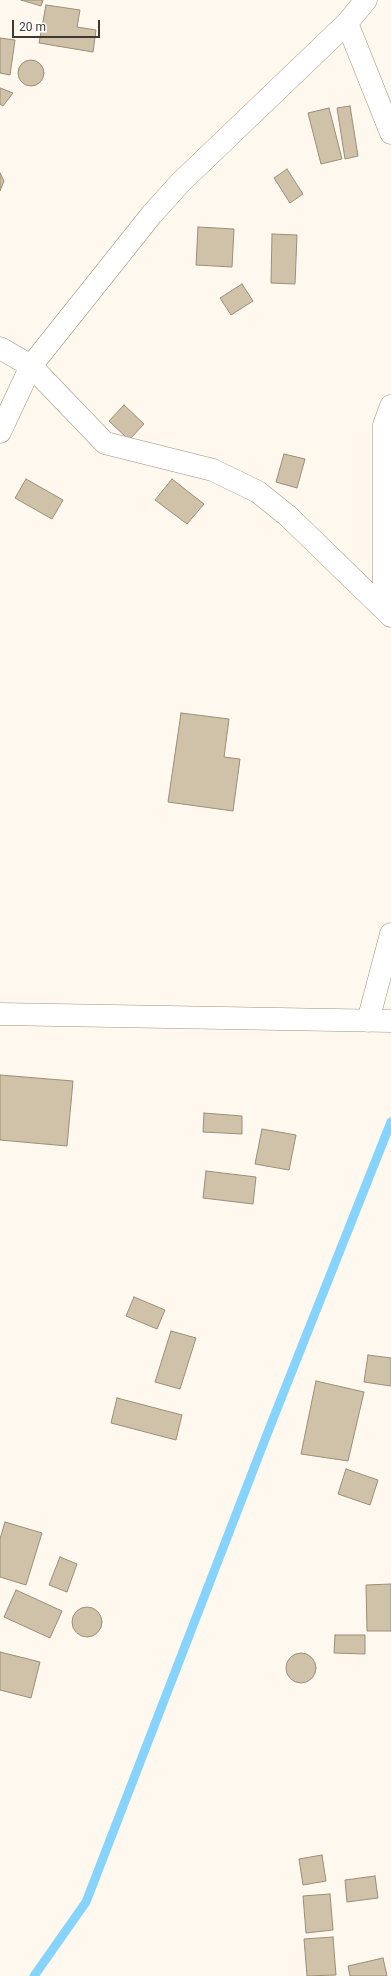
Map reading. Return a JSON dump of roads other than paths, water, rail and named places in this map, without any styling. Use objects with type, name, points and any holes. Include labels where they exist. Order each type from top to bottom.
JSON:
[{"type":"street","points":[[0,432],[31,366],[152,214],[176,187],[347,23],[366,0]]},
{"type":"street","points":[[347,23],[391,133]]},
{"type":"street","points":[[0,348],[31,366],[105,443],[213,470],[258,492],[288,516],[387,612]]},
{"type":"street","points":[[387,612],[384,425],[391,406]]},
{"type":"street","points":[[368,1021],[391,934]]},
{"type":"street","points":[[0,1014],[391,1022]]},
{"type":"waterway","points":[[34,1976],[86,1902],[271,1424],[391,1122]]}]
